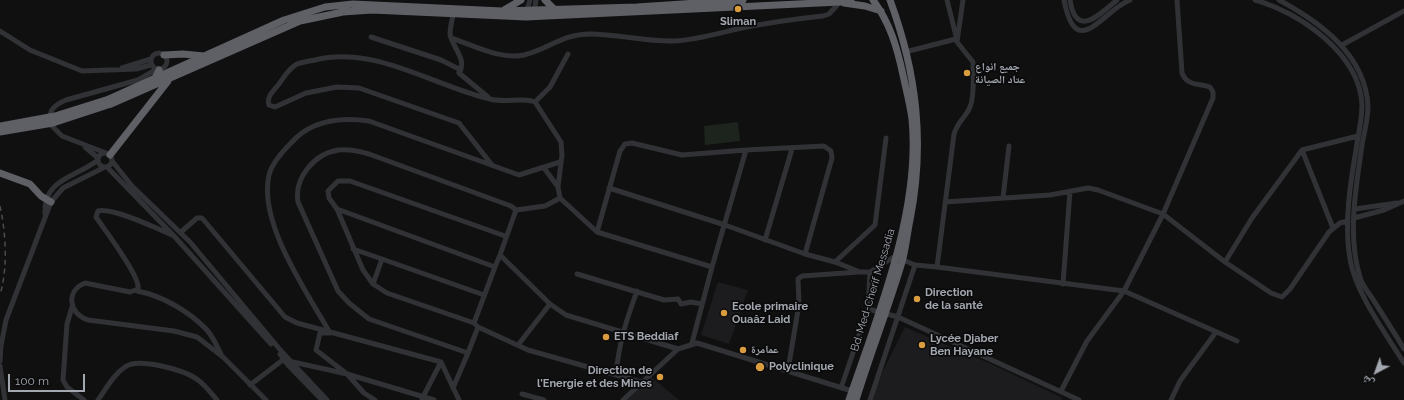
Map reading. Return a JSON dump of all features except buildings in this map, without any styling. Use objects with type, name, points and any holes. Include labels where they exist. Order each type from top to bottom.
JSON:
[{"type":"highway","points":[[502,11],[521,0]]},
{"type":"highway","points":[[545,0],[554,10]]},
{"type":"highway","points":[[534,13],[636,3],[743,0]]},
{"type":"highway","points":[[0,132],[53,123],[168,80],[284,28],[315,17],[343,12],[372,10],[453,14],[534,13],[840,2],[851,0]]},
{"type":"highway","name":"Bd. Med-Cherif Messadia","points":[[849,400],[897,255],[912,171],[912,119],[892,32],[881,11],[873,0]]},
{"type":"highway","name":"Bd. Med-Cherif Messadia","points":[[856,400],[903,260],[914,200],[919,130],[916,104],[905,52],[890,0]]},
{"type":"highway","points":[[840,2],[865,6],[881,11]]},
{"type":"highway","points":[[0,126],[55,116],[110,101],[284,20],[325,7],[353,4],[526,13]]},
{"type":"highway","points":[[164,55],[183,54],[206,56]]},
{"type":"highway","points":[[154,80],[155,68]]},
{"type":"highway","points":[[109,156],[168,80]]},
{"type":"highway","points":[[0,173],[30,184],[48,201]]},
{"type":"street","points":[[526,13],[530,0]]},
{"type":"street","points":[[534,13],[536,0]]},
{"type":"street","points":[[937,267],[954,134],[958,124],[970,107],[973,94],[973,62],[958,45],[947,0]]},
{"type":"street","points":[[956,38],[963,0]]},
{"type":"street","points":[[1064,0],[1070,22],[1076,29],[1085,31],[1092,28],[1130,0]]},
{"type":"street","points":[[1070,0],[1075,17],[1082,22],[1086,22],[1104,12],[1117,0]]},
{"type":"street","points":[[1061,391],[1087,341],[1124,291],[1163,214],[1213,98],[1213,92],[1210,87],[1191,84],[1184,79],[1182,73],[1177,0]]},
{"type":"street","points":[[1255,0],[1299,19],[1332,45],[1351,72],[1361,98],[1362,110],[1352,176],[1349,257],[1352,273],[1358,287],[1404,363]]},
{"type":"street","points":[[1279,0],[1308,16],[1342,45],[1360,76],[1364,87],[1368,107],[1355,210],[1351,220],[1360,279],[1404,349]]},
{"type":"street","points":[[451,38],[502,56],[514,56],[524,55],[564,37],[577,35],[590,34],[657,41],[696,38],[738,29],[823,16],[829,14],[840,2]]},
{"type":"street","points":[[1342,45],[1404,11]]},
{"type":"street","points":[[453,14],[450,32],[451,38],[462,62],[462,69],[459,73]]},
{"type":"street","points":[[0,31],[30,50],[75,69],[90,72],[155,68],[166,66],[167,60],[164,55],[157,53],[151,59],[117,70]]},
{"type":"street","points":[[370,37],[441,60],[459,69],[459,73],[490,99]]},
{"type":"street","points":[[905,52],[956,38]]},
{"type":"street","points":[[535,102],[550,87],[568,54]]},
{"type":"street","points":[[492,165],[459,123],[364,89],[338,87],[306,93],[275,107],[270,106],[268,102],[270,96],[286,74],[296,65],[324,58],[343,56],[364,59],[395,67],[462,92],[490,99],[503,102],[528,100],[535,102],[561,142],[562,149],[558,187],[560,198],[597,232],[712,267]]},
{"type":"street","points":[[151,59],[155,68]]},
{"type":"street","points":[[155,68],[138,80],[66,100],[53,108],[50,120],[54,129],[62,136],[109,156],[132,186],[181,232],[278,348],[293,362],[327,400]]},
{"type":"street","points":[[125,70],[131,76],[130,82]]},
{"type":"street","points":[[330,333],[293,269],[268,211],[266,193],[272,168],[295,138],[329,120],[353,119],[369,122],[519,175],[560,162]]},
{"type":"street","points":[[1225,262],[1252,218],[1302,150],[1358,136]]},
{"type":"street","points":[[835,262],[875,225],[886,138]]},
{"type":"street","points":[[597,232],[620,151],[625,144],[632,143],[682,155],[824,146],[828,148],[832,154],[805,254]]},
{"type":"street","points":[[81,144],[98,159],[99,164],[106,167],[174,236],[288,365],[322,400]]},
{"type":"street","points":[[1003,198],[1010,146]]},
{"type":"street","points":[[765,240],[792,149]]},
{"type":"street","points":[[468,353],[369,318],[343,297],[334,284],[298,202],[296,193],[299,182],[313,163],[323,155],[337,150],[348,150],[369,154],[511,206],[516,210],[545,206],[560,198]]},
{"type":"street","points":[[692,343],[712,267],[746,150]]},
{"type":"street","points":[[1302,150],[1333,228]]},
{"type":"street","points":[[0,361],[6,320],[45,215],[48,201],[56,184],[80,172],[98,159],[102,153],[109,156]]},
{"type":"street","points":[[48,201],[63,188],[106,167],[109,156]]},
{"type":"street","points":[[544,168],[558,187]]},
{"type":"street","points":[[505,236],[343,179],[334,183],[328,191],[329,198],[337,209],[363,270],[373,284],[387,293],[476,325],[528,350],[641,382]]},
{"type":"street","points":[[609,188],[725,225],[805,254],[835,262],[860,272]]},
{"type":"street","points":[[945,202],[1003,198],[1088,188],[1098,190],[1163,214],[1225,262],[1277,296],[1282,297],[1290,289],[1322,241],[1333,228],[1340,223],[1384,210],[1402,202]]},
{"type":"street","points":[[1063,284],[1070,191]]},
{"type":"street","points":[[1355,210],[1402,202]]},
{"type":"street","points":[[337,209],[495,267]]},
{"type":"street","points":[[137,291],[139,285],[138,282],[96,217],[97,213],[100,210],[106,210],[174,236]]},
{"type":"street","points":[[453,388],[468,353],[484,295],[516,210]]},
{"type":"street","points":[[181,232],[197,218],[202,218],[285,318],[330,333],[441,362]]},
{"type":"street","points":[[353,249],[484,295]]},
{"type":"street","points":[[500,255],[550,304],[566,314],[678,349]]},
{"type":"street","points":[[788,370],[799,304],[798,279],[802,276],[870,272],[897,255]]},
{"type":"street","points":[[373,284],[382,259]]},
{"type":"street","points":[[903,260],[916,265],[1124,291],[1237,341]]},
{"type":"street","points":[[870,400],[916,265]]},
{"type":"street","points":[[841,388],[868,309],[870,272]]},
{"type":"street","points":[[576,274],[664,300],[678,299],[681,304],[691,302],[702,304]]},
{"type":"street","points":[[84,400],[67,387],[63,380],[67,324],[72,307],[71,302],[73,292],[85,283],[130,292],[148,292],[165,300],[199,323],[210,334],[223,357]]},
{"type":"street","points":[[616,374],[618,349],[622,332],[637,291]]},
{"type":"street","points":[[518,345],[550,304]]},
{"type":"street","points":[[72,307],[79,316],[88,320],[187,333],[197,337],[223,357],[266,400]]},
{"type":"street","points":[[868,309],[898,317],[1079,400]]},
{"type":"street","points":[[1171,400],[1180,382],[1216,332]]},
{"type":"street","points":[[330,333],[320,333],[316,350],[346,374],[364,393],[375,400]]},
{"type":"street","points":[[623,400],[678,349],[692,343],[702,343],[852,391]]},
{"type":"street","points":[[250,385],[284,359]]},
{"type":"street","points":[[293,362],[346,374],[422,399],[434,400]]},
{"type":"street","points":[[441,362],[459,400]]},
{"type":"street","points":[[422,399],[441,362]]},
{"type":"street","points":[[98,400],[114,377],[126,366],[139,363],[168,368],[187,374],[197,380],[217,400]]},
{"type":"street","points":[[0,366],[5,400]]},
{"type":"street","points":[[522,394],[544,400]]},
{"type":"shaded area","points":[[738,122],[740,141],[705,145],[704,126]]},
{"type":"shaded area","name":"Ecole primaire Ouaâz Laid","points":[[718,282],[748,290],[729,344],[701,335]]},
{"type":"shaded area","name":"Lycée Djaber Ben Hayane","points":[[905,327],[991,364],[1061,397],[1062,400],[871,400],[874,389]]},
{"type":"shaded area","points":[[650,376],[679,400],[625,400]]},
{"type":"railway","points":[[0,206],[4,228],[5,250],[3,284],[0,295]]},
{"type":"place","name":"Sliman","points":[[738,9]]},
{"type":"place","name":"جميع انواع عتاد الصيانة","points":[[967,73]]},
{"type":"place","name":"Direction de la santé","points":[[917,299]]},
{"type":"place","name":"Ecole primaire Ouaâz Laid","points":[[724,313]]},
{"type":"place","name":"ETS Beddiaf","points":[[606,337]]},
{"type":"place","name":"Lycée Djaber Ben Hayane","points":[[922,345]]},
{"type":"place","name":"عمامرة","points":[[743,350]]},
{"type":"place","name":"Polyclinique","points":[[760,367]]},
{"type":"place","name":"Direction de l'Energie et des Mines","points":[[660,377]]}]
